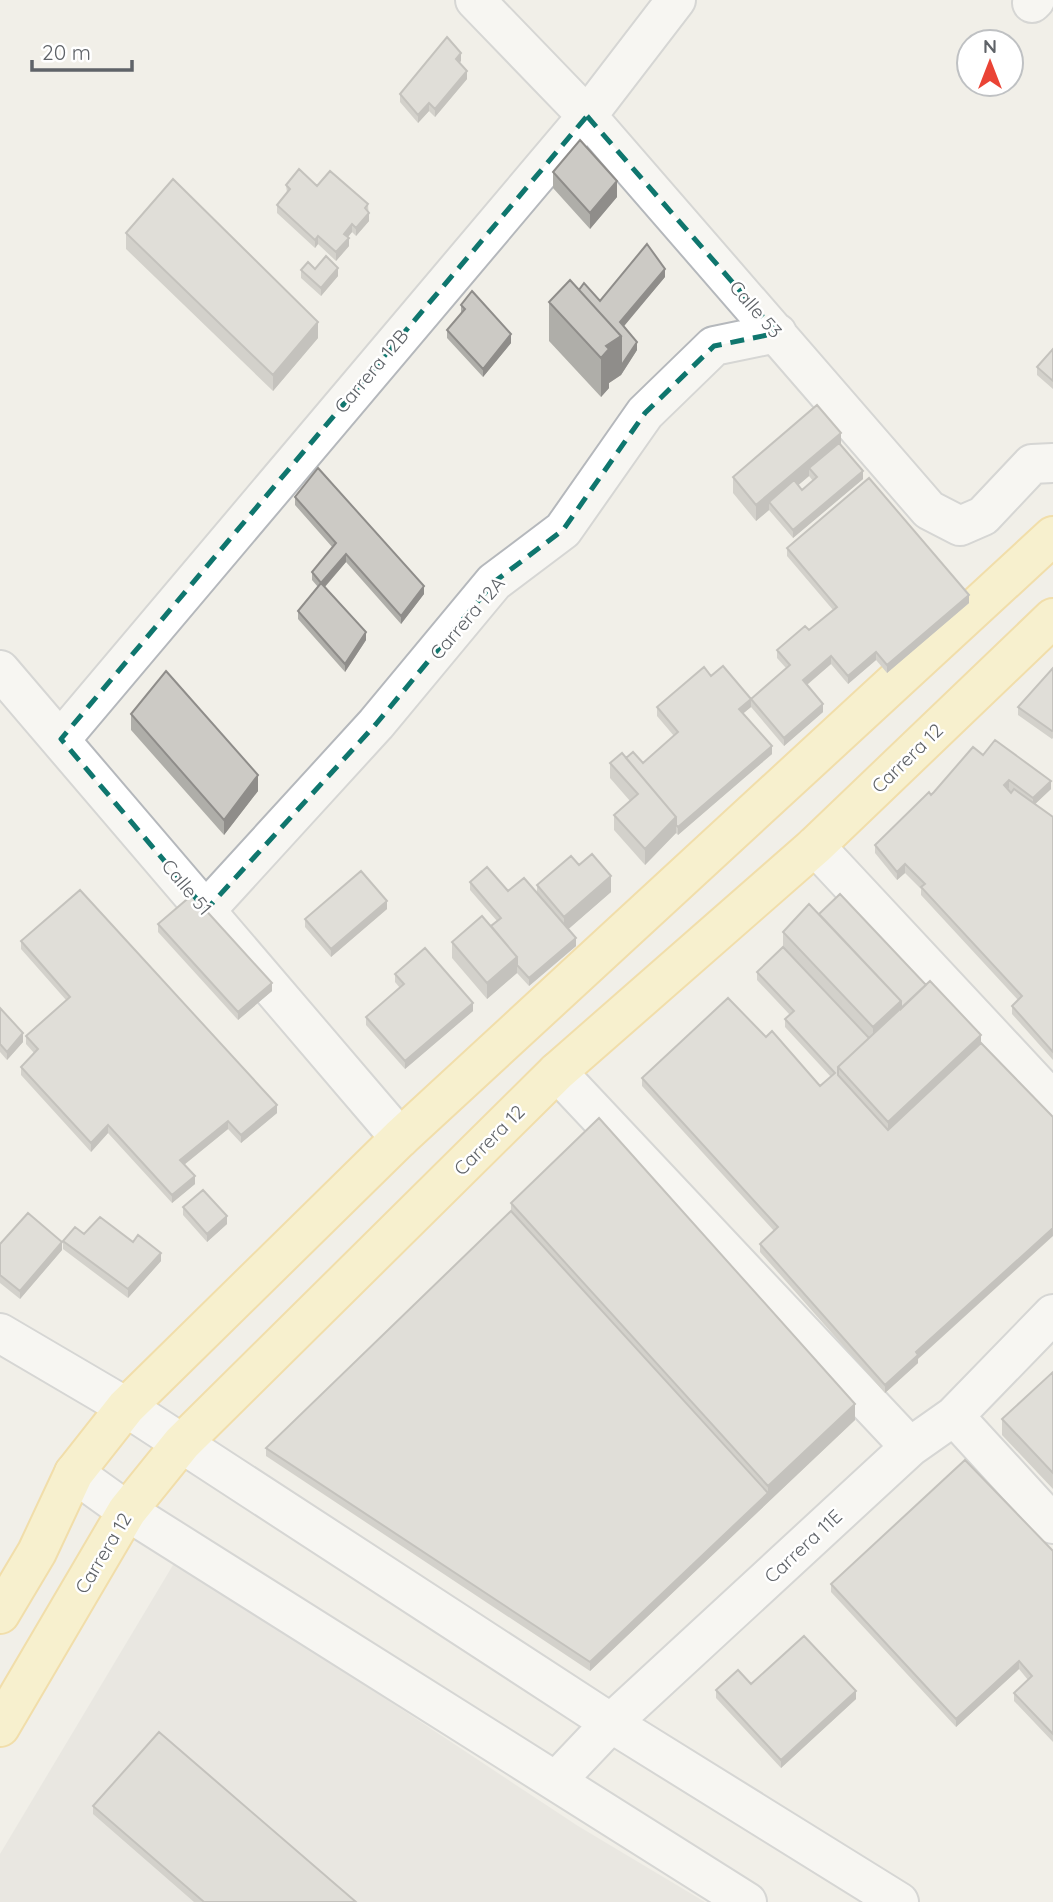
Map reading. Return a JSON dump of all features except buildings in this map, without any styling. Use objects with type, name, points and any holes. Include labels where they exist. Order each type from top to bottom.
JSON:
[{"type":"main road","points":[[0,1614],[37,1552],[74,1473],[126,1408],[400,1138],[1053,536]]},
{"type":"main road","name":"Carrera 12","points":[[0,1727],[127,1511],[182,1443],[558,1072],[815,846],[1046,635]]},
{"type":"street","name":"Calle 53","points":[[475,0],[587,116],[929,510],[960,526],[983,516],[1032,464],[1053,463]]},
{"type":"street","name":"Carrera 12B","points":[[61,738],[587,116],[676,0]]},
{"type":"street","name":"Carrera 12A","points":[[206,910],[376,724],[494,582],[563,530],[645,413],[714,346],[777,333]]},
{"type":"street","name":"Calle 51","points":[[0,670],[61,738],[400,1138]]},
{"type":"street","points":[[815,846],[1053,1101]]},
{"type":"street","points":[[558,1072],[910,1447]]},
{"type":"street","name":"Carrera 11E","points":[[556,1781],[611,1723],[910,1447],[954,1416],[1053,1314]]},
{"type":"street","points":[[0,1333],[182,1443],[611,1723],[899,1902]]},
{"type":"street","points":[[954,1416],[1053,1524]]},
{"type":"street","points":[[74,1473],[127,1511],[747,1902]]},
{"type":"highlighted area","points":[[587,116],[777,333],[714,346],[645,413],[563,530],[494,582],[376,724],[206,910],[61,739]]},
{"type":"shaded area","points":[[176,1560],[578,1826],[705,1902],[0,1902],[0,1854]]}]
